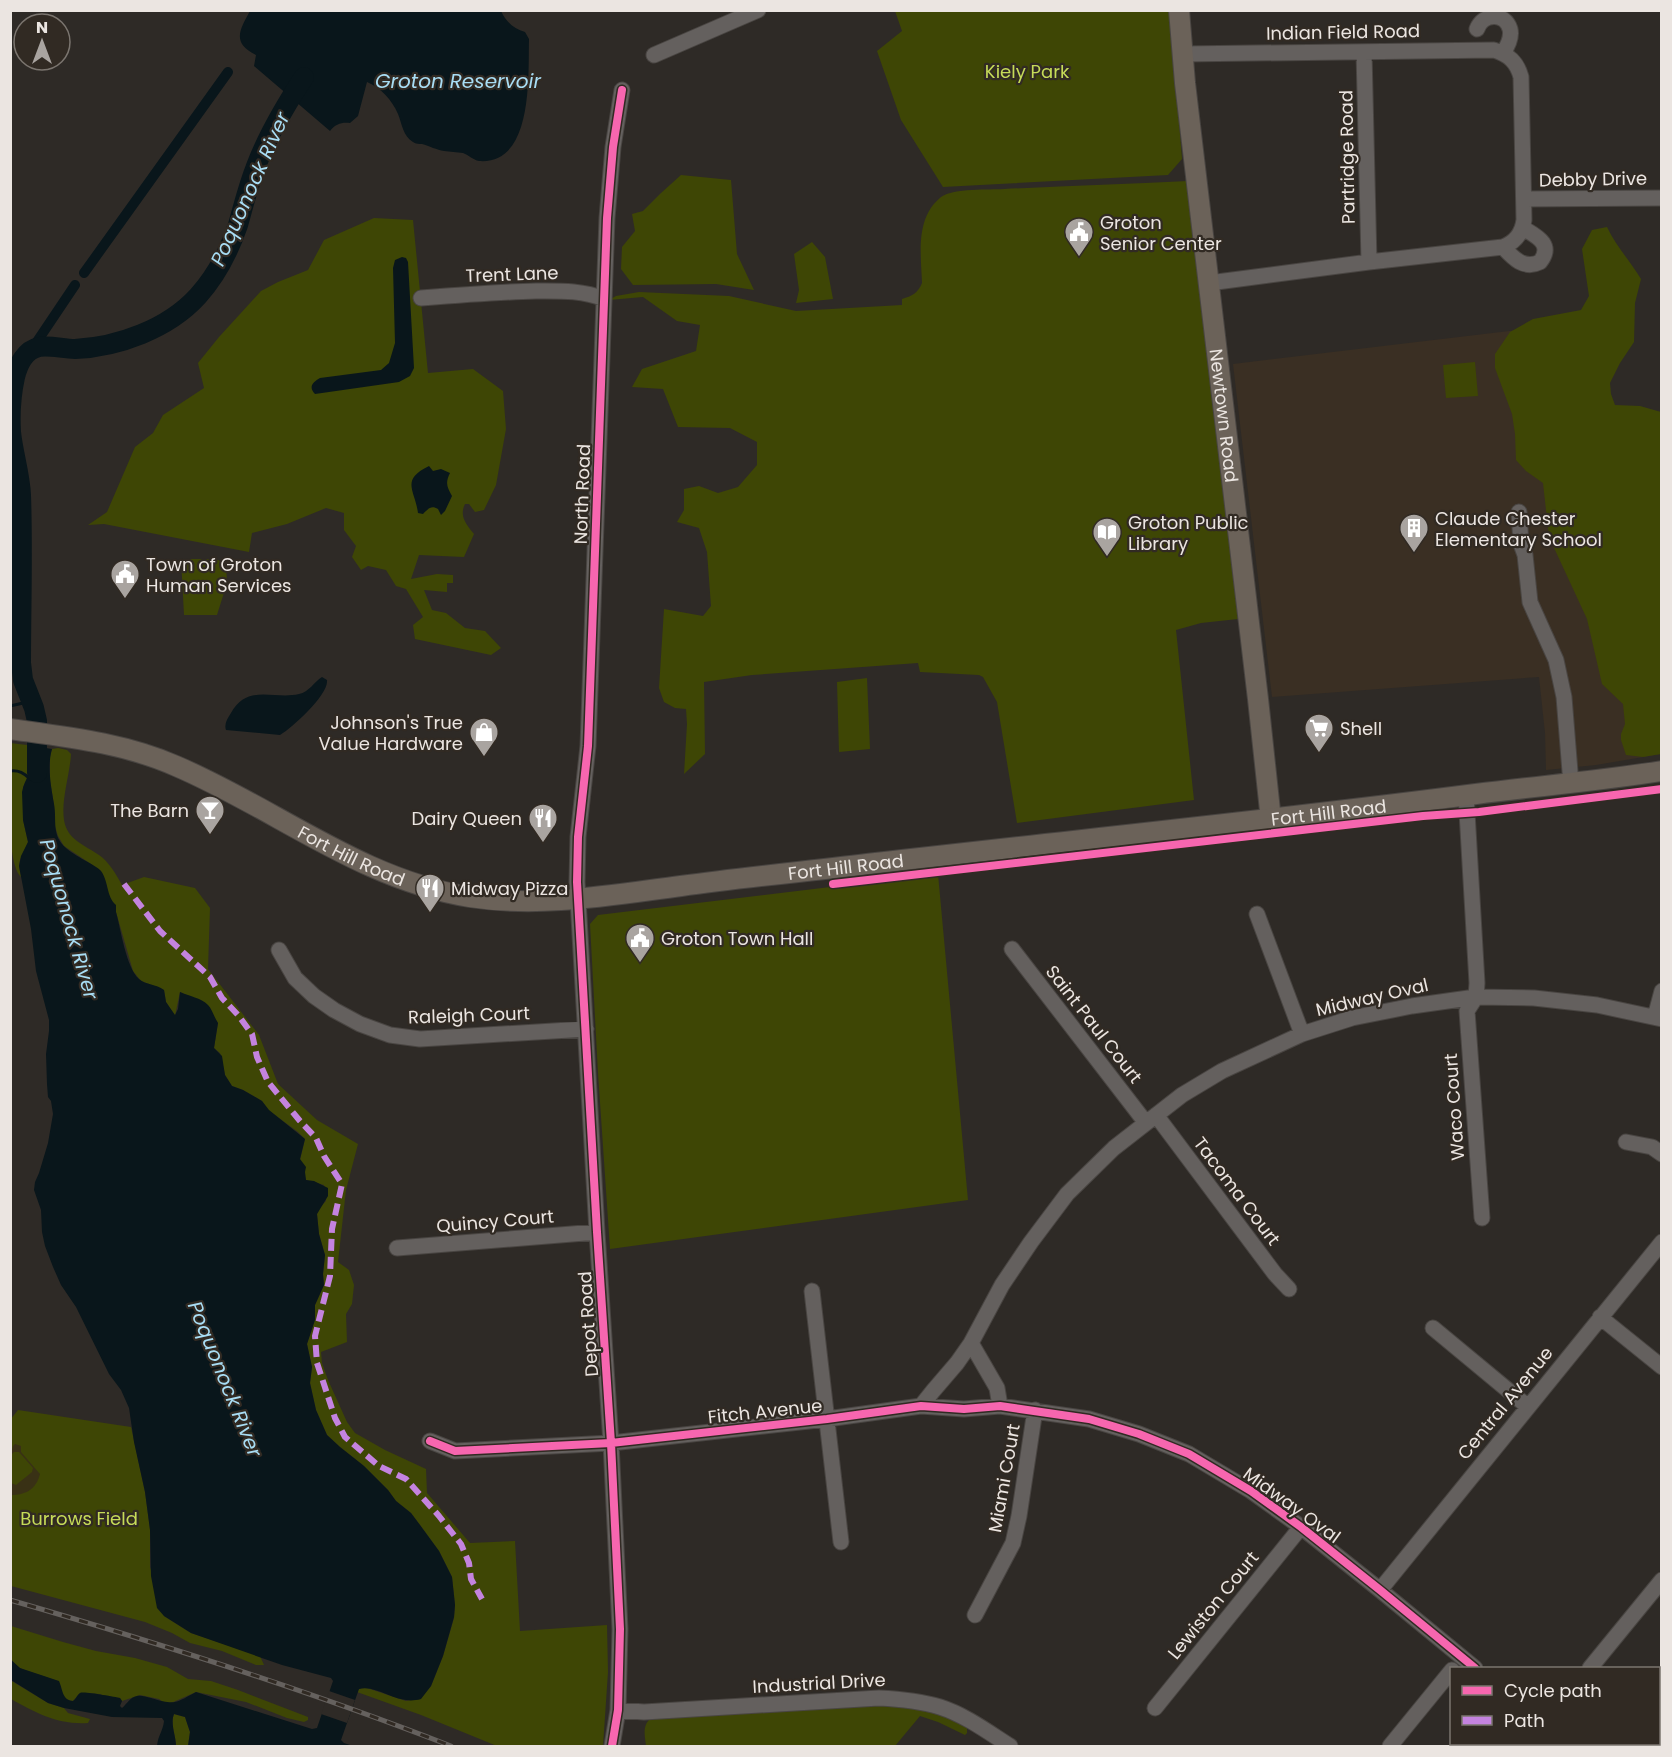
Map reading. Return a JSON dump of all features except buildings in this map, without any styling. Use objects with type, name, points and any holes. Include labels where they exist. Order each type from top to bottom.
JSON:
[{"type":"main road","name":"Newtown Road","points":[[1179,10],[1271,820]]},
{"type":"main road","name":"Fort Hill Road","points":[[19,730],[128,749],[177,766],[368,865],[416,884],[467,897],[508,901],[578,900],[823,869],[1271,820],[1662,771]]},
{"type":"street","points":[[654,55],[758,10]]},
{"type":"street","points":[[1475,10],[1476,50]]},
{"type":"street","points":[[1209,283],[1503,247],[1514,241],[1523,228],[1521,77],[1516,63],[1503,53],[1510,38],[1510,30],[1506,23],[1500,18],[1485,18],[1477,29]]},
{"type":"street","name":"Indian Field Road","points":[[1183,54],[1476,50],[1494,50],[1503,53]]},
{"type":"street","name":"Partridge Road","points":[[1364,52],[1369,262]]},
{"type":"street","name":"North Road","points":[[578,900],[578,837],[588,746],[605,252],[613,147],[622,90]]},
{"type":"street","name":"Debby Drive","points":[[1524,199],[1662,198]]},
{"type":"street","points":[[1503,247],[1525,265],[1530,266],[1540,262],[1545,253],[1543,242],[1523,228]]},
{"type":"street","name":"Trent Lane","points":[[421,298],[565,291],[585,293],[604,299]]},
{"type":"street","points":[[1519,513],[1521,544],[1525,555],[1530,602],[1556,660],[1564,697],[1571,784]]},
{"type":"street","name":"Waco Court","points":[[1466,795],[1476,997],[1467,1011],[1482,1218]]},
{"type":"street","name":"Depot Road","points":[[578,900],[620,1629],[618,1710],[612,1746]]},
{"type":"street","points":[[1257,914],[1302,1034]]},
{"type":"street","name":"Saint Paul Court","points":[[1012,949],[1151,1119]]},
{"type":"street","name":"Raleigh Court","points":[[279,950],[295,978],[314,996],[360,1024],[390,1035],[420,1039],[586,1029]]},
{"type":"street","points":[[1658,1018],[1662,991]]},
{"type":"street","name":"Midway Oval","points":[[921,1406],[971,1343],[1002,1285],[1067,1194],[1114,1148],[1182,1095],[1222,1071],[1302,1034],[1352,1018],[1412,1006],[1476,997],[1534,998],[1586,1004],[1658,1018]]},
{"type":"street","name":"Tacoma Court","points":[[1151,1119],[1289,1289]]},
{"type":"street","points":[[1626,1142],[1653,1147],[1662,1154]]},
{"type":"street","name":"Quincy Court","points":[[397,1248],[597,1232]]},
{"type":"street","name":"Central Avenue","points":[[1380,1590],[1662,1242]]},
{"type":"street","points":[[812,1291],[841,1542]]},
{"type":"street","points":[[1600,1317],[1662,1367]]},
{"type":"street","points":[[1433,1328],[1527,1406]]},
{"type":"street","points":[[971,1343],[997,1388],[1000,1406]]},
{"type":"street","name":"Midway Oval","points":[[921,1406],[964,1409],[1000,1406],[1089,1419],[1138,1434],[1189,1454],[1251,1491],[1301,1527],[1380,1590],[1455,1665]]},
{"type":"street","name":"Fitch Avenue","points":[[430,1441],[455,1452],[611,1443],[921,1406]]},
{"type":"street","name":"Miami Court","points":[[975,1615],[1013,1543],[1035,1410]]},
{"type":"street","name":"Lewiston Court","points":[[1155,1708],[1301,1527]]},
{"type":"street","points":[[1591,1667],[1662,1580]]},
{"type":"street","points":[[1390,1746],[1450,1671]]},
{"type":"street","name":"Industrial Drive","points":[[618,1710],[644,1712],[879,1698],[913,1701],[942,1708],[966,1719],[1010,1746]]},
{"type":"shaded area","name":"Claude Chester Elementary School","points":[[1594,321],[1661,754],[1596,765],[1546,770],[1539,677],[1272,697],[1233,364]]},
{"type":"green space","name":"Kiely Park","points":[[895,11],[1177,11],[1178,108],[1182,159],[1168,175],[943,187],[901,120],[877,51],[902,31]]},
{"type":"green space","points":[[681,175],[731,180],[737,254],[754,290],[716,284],[633,285],[621,269],[622,247],[635,231],[632,214],[643,211]]},
{"type":"green space","points":[[1188,181],[1241,619],[1239,622],[1238,619],[1201,623],[1176,630],[1194,800],[1017,823],[997,702],[983,677],[920,672],[918,663],[752,675],[704,682],[705,754],[684,774],[686,709],[675,708],[664,702],[659,688],[664,609],[703,616],[711,606],[707,552],[699,528],[677,522],[684,510],[684,489],[699,486],[718,493],[738,487],[757,465],[757,442],[730,428],[678,427],[663,389],[632,387],[642,369],[696,351],[700,325],[677,321],[643,297],[609,300],[616,296],[639,292],[729,296],[796,311],[902,305],[902,299],[914,294],[922,283],[921,237],[927,215],[941,197],[947,194],[972,190]]},
{"type":"green space","points":[[374,218],[413,220],[428,373],[473,369],[503,391],[506,429],[496,485],[484,510],[475,512],[469,504],[465,504],[463,508],[463,516],[474,534],[464,557],[419,555],[411,579],[437,574],[453,575],[453,583],[447,583],[447,592],[424,590],[432,610],[446,613],[465,628],[485,631],[501,648],[491,655],[415,639],[413,625],[423,617],[406,589],[396,586],[386,570],[368,566],[361,570],[352,557],[356,546],[344,530],[344,513],[326,508],[287,524],[252,533],[249,552],[104,524],[88,525],[107,512],[135,447],[153,433],[163,415],[204,388],[198,363],[261,291],[308,270],[324,240]]},
{"type":"green space","points":[[1607,227],[1641,279],[1635,303],[1634,342],[1610,383],[1611,394],[1615,405],[1640,406],[1661,412],[1661,754],[1643,757],[1626,755],[1621,740],[1625,724],[1623,704],[1602,684],[1587,619],[1549,537],[1543,483],[1526,471],[1516,460],[1512,414],[1495,368],[1495,354],[1510,332],[1533,319],[1581,310],[1589,296],[1582,249],[1592,230]]},
{"type":"green space","points":[[812,242],[825,257],[833,299],[796,303],[799,290],[794,254]]},
{"type":"green space","points":[[1475,362],[1478,396],[1446,398],[1443,365]]},
{"type":"green space","points":[[181,559],[215,559],[226,563],[227,583],[217,615],[184,615]]},
{"type":"green space","points":[[867,678],[870,749],[839,752],[837,682]]},
{"type":"green space","points":[[10,743],[27,745],[32,754],[29,776],[23,787],[23,820],[28,842],[20,860],[21,877],[12,853],[10,834]]},
{"type":"green space","points":[[52,749],[67,750],[71,754],[63,812],[69,832],[77,841],[106,861],[122,885],[144,877],[195,888],[210,908],[208,969],[259,1035],[278,1084],[317,1120],[358,1144],[346,1190],[338,1262],[349,1270],[354,1285],[352,1304],[346,1314],[347,1342],[321,1352],[328,1380],[347,1422],[355,1433],[426,1469],[427,1493],[470,1543],[515,1541],[520,1631],[607,1625],[608,1672],[603,1746],[497,1746],[357,1692],[364,1687],[406,1701],[421,1698],[431,1686],[454,1618],[452,1577],[439,1551],[411,1513],[396,1501],[364,1466],[327,1435],[316,1410],[310,1383],[312,1367],[307,1344],[313,1326],[315,1305],[324,1285],[325,1255],[319,1234],[317,1214],[326,1201],[324,1185],[306,1180],[300,1160],[305,1139],[268,1110],[262,1101],[232,1086],[225,1075],[220,1053],[214,1048],[218,1023],[206,1009],[191,997],[180,992],[175,1016],[166,1002],[164,990],[141,981],[133,971],[115,905],[110,900],[100,870],[64,846],[58,836],[50,780],[50,757]]},
{"type":"green space","points":[[938,874],[968,1200],[610,1249],[590,924],[598,915]]},
{"type":"green space","name":"Burrows Field","points":[[18,1410],[131,1427],[145,1492],[150,1529],[150,1567],[164,1616],[191,1633],[260,1656],[264,1665],[256,1665],[222,1651],[190,1643],[145,1622],[11,1586],[10,1420]]},
{"type":"green space","points":[[11,1626],[96,1651],[167,1667],[188,1679],[211,1681],[238,1690],[308,1717],[308,1720],[304,1722],[287,1718],[246,1702],[196,1692],[171,1703],[140,1695],[122,1701],[120,1698],[100,1694],[80,1693],[73,1701],[67,1700],[63,1697],[58,1684],[22,1669],[11,1659]]},
{"type":"green space","points":[[10,1680],[48,1703],[64,1708],[68,1713],[90,1719],[88,1723],[57,1720],[20,1704],[11,1699]]},
{"type":"green space","points":[[892,1703],[943,1714],[967,1726],[967,1733],[965,1735],[920,1716],[895,1746],[646,1746],[645,1728],[650,1719]]},
{"type":"green space","points":[[174,1714],[185,1717],[190,1732],[188,1746],[176,1746]]},
{"type":"sand","points":[[15,1444],[21,1446],[21,1452],[40,1474],[33,1488],[21,1494],[11,1495],[11,1483],[16,1485],[32,1472],[33,1468],[19,1452],[11,1455]]},
{"type":"water","name":"Groton Reservoir","points":[[250,11],[501,11],[511,25],[525,32],[529,39],[527,94],[519,133],[510,149],[497,158],[479,161],[463,153],[415,143],[405,133],[393,104],[381,91],[367,82],[358,116],[350,123],[339,124],[330,131],[254,66],[256,55],[243,46],[240,36]]},
{"type":"water","points":[[402,257],[408,262],[414,368],[410,376],[399,382],[315,394],[312,385],[320,378],[381,370],[389,363],[395,343],[393,268],[395,260]]},
{"type":"water","points":[[429,466],[433,471],[441,469],[450,473],[447,485],[452,496],[441,515],[438,509],[433,507],[423,514],[418,513],[416,505],[412,481],[420,471]]},
{"type":"water","points":[[322,677],[327,680],[322,693],[301,718],[280,735],[226,730],[228,717],[237,704],[245,698],[262,694],[299,694]]},
{"type":"water","points":[[27,745],[52,749],[50,776],[56,833],[61,843],[69,851],[99,869],[104,875],[116,905],[124,948],[134,973],[142,981],[164,990],[166,1002],[175,1015],[180,992],[208,1005],[218,1023],[214,1048],[222,1056],[225,1075],[232,1086],[262,1101],[269,1110],[305,1139],[300,1159],[306,1167],[306,1180],[328,1188],[328,1196],[317,1214],[319,1234],[325,1255],[324,1285],[315,1305],[315,1320],[307,1344],[312,1367],[310,1383],[316,1410],[327,1435],[364,1466],[396,1501],[411,1513],[439,1551],[452,1577],[455,1605],[443,1656],[431,1686],[421,1699],[403,1700],[373,1689],[359,1689],[341,1740],[353,1746],[188,1746],[190,1732],[185,1717],[174,1714],[176,1746],[157,1746],[164,1721],[162,1718],[112,1717],[64,1708],[48,1703],[11,1680],[10,1659],[20,1668],[59,1681],[63,1694],[67,1699],[73,1701],[80,1693],[99,1694],[120,1698],[122,1708],[130,1699],[137,1696],[174,1702],[196,1692],[312,1729],[317,1728],[333,1681],[331,1678],[282,1665],[191,1633],[164,1616],[157,1608],[151,1576],[150,1530],[145,1492],[129,1408],[53,1267],[45,1246],[41,1210],[34,1190],[48,1143],[53,1114],[47,1084],[46,1054],[49,1020],[36,971],[19,866],[28,842],[23,820],[22,792],[32,765],[31,753]]},
{"type":"pier","points":[[329,1691],[355,1700],[347,1723],[321,1714]]},
{"type":"waterway","points":[[84,273],[228,72]]},
{"type":"waterway","name":"Poquonock River","points":[[37,773],[37,721],[23,680],[21,663],[21,495],[11,432],[11,404],[18,368],[26,355],[39,347],[91,348],[141,334],[172,318],[198,296],[211,280],[226,254],[265,145],[304,77]]},
{"type":"waterway","points":[[32,349],[75,285]]},
{"type":"waterway","points":[[10,706],[32,701]]},
{"type":"waterway","points":[[10,771],[21,772],[30,779]]},
{"type":"railway","points":[[10,1600],[232,1668],[451,1746]]},
{"type":"marked path","points":[[124,884],[160,931],[210,977],[222,998],[252,1034],[257,1057],[268,1082],[316,1138],[324,1156],[342,1184],[332,1229],[330,1276],[315,1336],[317,1363],[335,1418],[345,1437],[379,1466],[406,1479],[439,1516],[461,1544],[469,1563],[471,1579],[482,1599]]},
{"type":"cycle path","points":[[612,1746],[618,1710],[620,1629],[577,882],[578,837],[588,746],[607,218],[613,147],[622,90]]},
{"type":"cycle path","points":[[833,884],[1423,816],[1479,812],[1662,789]]},
{"type":"cycle path","points":[[430,1441],[455,1451],[611,1443],[921,1406],[964,1409],[1000,1406],[1089,1419],[1139,1434],[1189,1454],[1251,1491],[1301,1527],[1474,1667]]},
{"type":"place","name":"Groton Senior Center","points":[[1079,258]]},
{"type":"place","name":"Claude Chester Elementary School","points":[[1414,554]]},
{"type":"place","name":"Groton Public Library","points":[[1107,558]]},
{"type":"place","name":"Town of Groton Human Services","points":[[125,600]]},
{"type":"place","name":"Shell","points":[[1319,754]]},
{"type":"place","name":"Johnson's True Value Hardware","points":[[484,758]]},
{"type":"place","name":"The Barn","points":[[210,836]]},
{"type":"place","name":"Dairy Queen","points":[[543,844]]},
{"type":"place","name":"Midway Pizza","points":[[430,914]]},
{"type":"place","name":"Groton Town Hall","points":[[640,964]]}]
